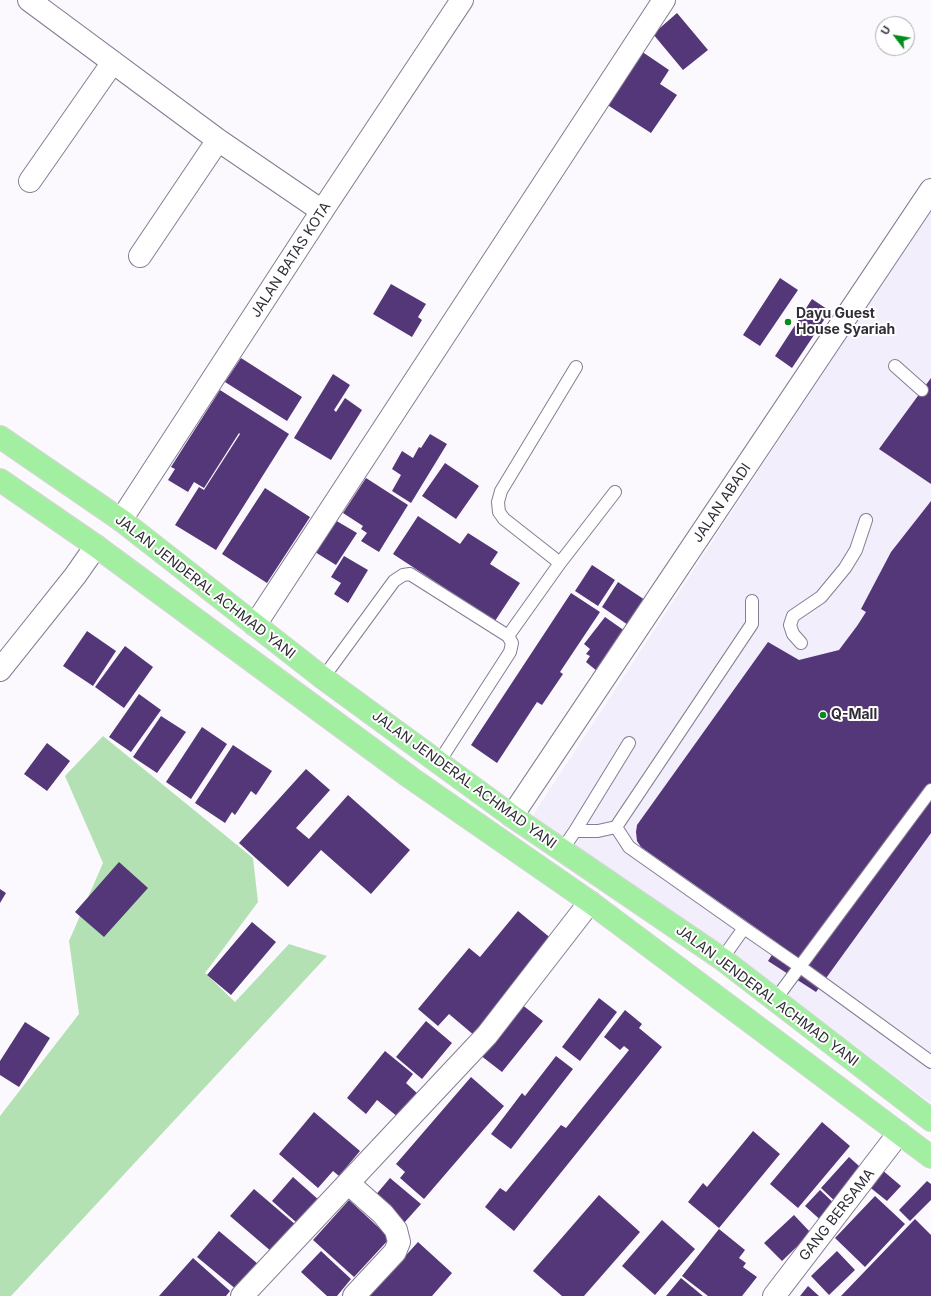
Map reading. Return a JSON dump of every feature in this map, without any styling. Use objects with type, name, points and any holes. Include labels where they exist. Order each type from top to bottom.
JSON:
[{"type":"highway","name":"JALAN JENDERAL ACHMAD YANI","points":[[0,437],[120,520],[323,678],[512,816],[722,959],[931,1120]]},
{"type":"highway","name":"JALAN JENDERAL ACHMAD YANI","points":[[0,480],[96,546],[411,778],[590,902],[931,1157]]},
{"type":"street","points":[[29,0],[218,140],[322,211]]},
{"type":"street","name":"JALAN BATAS KOTA","points":[[120,520],[462,0]]},
{"type":"street","points":[[255,625],[664,0]]},
{"type":"street","points":[[30,181],[113,62]]},
{"type":"street","points":[[140,256],[218,140]]},
{"type":"street","name":"JALAN ABADI","points":[[512,816],[931,190]]},
{"type":"street","points":[[0,670],[75,576],[96,546]]},
{"type":"street","points":[[242,1296],[487,1035],[590,902]]},
{"type":"street","name":"GANG BERSAMA","points":[[774,1296],[899,1134]]},
{"type":"street","points":[[348,1183],[384,1214],[396,1230],[399,1242],[395,1252],[354,1296]]},
{"type":"lane","points":[[895,366],[922,390]]},
{"type":"lane","points":[[560,563],[504,519],[499,512],[498,502],[501,491],[576,367]]},
{"type":"lane","points":[[508,636],[560,563],[615,492]]},
{"type":"lane","points":[[802,643],[793,634],[790,625],[793,616],[821,597],[845,568],[856,550],[866,520]]},
{"type":"lane","points":[[323,678],[394,581],[403,575],[410,574],[508,636],[512,643],[510,652],[439,762]]},
{"type":"lane","points":[[575,831],[598,831],[616,827],[752,624],[752,600]]},
{"type":"lane","points":[[562,850],[629,743]]},
{"type":"lane","points":[[775,1000],[931,790]]},
{"type":"lane","points":[[616,827],[629,847],[799,966],[931,1062]]},
{"type":"lane","points":[[722,959],[744,928]]},
{"type":"shaded area","points":[[931,208],[931,1103],[741,960],[531,818]]},
{"type":"green space","points":[[103,736],[253,858],[258,902],[205,973],[235,1002],[289,944],[327,956],[11,1296],[0,1296],[0,1116],[79,1014],[69,941],[103,863],[65,776]]},
{"type":"building","points":[[677,13],[708,50],[683,70],[653,34]]},
{"type":"building","points":[[641,51],[669,70],[660,84],[677,95],[651,133],[606,104]]},
{"type":"building","points":[[780,278],[798,290],[760,346],[743,335]]},
{"type":"building","points":[[391,284],[426,304],[418,317],[422,320],[412,337],[373,314]]},
{"type":"building","points":[[812,299],[830,311],[792,368],[775,356]]},
{"type":"building","points":[[241,358],[302,397],[287,421],[225,382]]},
{"type":"building","points":[[333,374],[350,385],[334,410],[336,412],[345,398],[362,410],[331,460],[294,438]]},
{"type":"building","points":[[931,378],[931,484],[879,449]]},
{"type":"building","points":[[220,390],[289,434],[216,550],[175,525],[199,487],[204,490],[240,434],[239,433],[204,488],[194,482],[188,492],[168,480],[175,469],[171,467]]},
{"type":"building","points":[[430,434],[447,444],[411,503],[392,491],[401,475],[392,469],[402,451],[413,458],[419,447],[421,448]]},
{"type":"building","points":[[445,463],[479,486],[456,519],[422,496]]},
{"type":"building","points":[[366,478],[408,505],[379,552],[361,541],[367,533],[361,529],[363,526],[343,513]]},
{"type":"building","points":[[265,488],[310,517],[267,583],[222,554]]},
{"type":"building","name":"Q-Mall","points":[[931,501],[931,833],[816,992],[768,961],[779,944],[641,847],[637,841],[637,825],[768,642],[799,660],[839,650],[866,612],[861,609],[891,552]]},
{"type":"building","points":[[418,516],[460,544],[468,533],[498,552],[490,564],[520,583],[495,621],[393,554]]},
{"type":"building","points":[[335,520],[357,533],[336,565],[315,552]]},
{"type":"building","points":[[344,556],[368,570],[348,603],[334,594],[341,583],[331,577]]},
{"type":"building","points":[[592,565],[615,580],[598,606],[575,591]]},
{"type":"building","points":[[618,582],[648,602],[631,627],[602,607]]},
{"type":"building","points":[[571,593],[600,612],[560,672],[563,674],[542,705],[537,702],[497,763],[471,745]]},
{"type":"building","points":[[605,617],[632,636],[603,676],[586,662],[590,656],[586,654],[590,649],[584,644]]},
{"type":"building","points":[[87,631],[116,651],[93,686],[63,666]]},
{"type":"building","points":[[125,646],[153,667],[124,708],[95,687]]},
{"type":"building","points":[[139,694],[161,710],[131,752],[109,737]]},
{"type":"building","points":[[161,716],[186,732],[157,773],[133,757]]},
{"type":"building","points":[[202,727],[227,744],[191,799],[166,782]]},
{"type":"building","points":[[47,743],[70,761],[47,791],[24,774]]},
{"type":"building","points":[[233,745],[272,771],[256,795],[251,791],[235,815],[232,812],[225,823],[195,803]]},
{"type":"building","points":[[306,769],[330,790],[296,828],[309,839],[348,795],[410,850],[371,894],[321,850],[288,887],[239,843]]},
{"type":"building","points":[[119,862],[148,888],[104,937],[75,912]]},
{"type":"building","points":[[0,889],[6,893],[0,903]]},
{"type":"building","points":[[518,911],[553,940],[475,1036],[449,1014],[438,1026],[418,1009],[469,948],[480,957]]},
{"type":"building","points":[[252,922],[276,942],[231,995],[207,975]]},
{"type":"building","points":[[599,998],[617,1012],[580,1061],[562,1047]]},
{"type":"building","points":[[521,1004],[543,1021],[502,1072],[480,1055]]},
{"type":"building","points":[[625,1010],[642,1024],[639,1028],[662,1047],[514,1231],[485,1207],[500,1188],[506,1192],[561,1125],[566,1128],[629,1050],[624,1046],[620,1050],[604,1037]]},
{"type":"building","points":[[426,1021],[452,1043],[422,1079],[396,1057]]},
{"type":"building","points":[[25,1022],[50,1038],[19,1087],[0,1075],[0,1061]]},
{"type":"building","points":[[385,1051],[413,1074],[406,1083],[418,1094],[398,1117],[377,1100],[366,1114],[347,1098]]},
{"type":"building","points":[[556,1056],[573,1069],[511,1149],[491,1134],[522,1093],[525,1096]]},
{"type":"building","points":[[471,1077],[504,1106],[424,1199],[400,1178],[405,1172],[396,1164]]},
{"type":"building","points":[[314,1112],[360,1151],[339,1176],[333,1171],[318,1188],[279,1154]]},
{"type":"building","points":[[822,1122],[850,1146],[798,1208],[770,1184]]},
{"type":"building","points":[[753,1131],[780,1154],[719,1228],[688,1202],[703,1183],[707,1187]]},
{"type":"building","points":[[849,1157],[868,1174],[839,1205],[821,1188]]},
{"type":"building","points":[[881,1169],[901,1186],[887,1201],[867,1185]]},
{"type":"building","points":[[293,1177],[320,1201],[297,1223],[272,1201]]},
{"type":"building","points":[[390,1178],[421,1204],[404,1223],[374,1197]]},
{"type":"building","points":[[927,1181],[931,1184],[931,1200],[910,1221],[899,1210]]},
{"type":"building","points":[[254,1189],[296,1225],[272,1252],[230,1216]]},
{"type":"building","points":[[820,1190],[839,1208],[825,1224],[805,1206]]},
{"type":"building","points":[[599,1195],[640,1232],[584,1296],[562,1296],[533,1271]]},
{"type":"building","points":[[875,1196],[905,1224],[865,1267],[835,1238]]},
{"type":"building","points":[[349,1200],[390,1238],[354,1277],[313,1240]]},
{"type":"building","points":[[794,1215],[811,1233],[782,1261],[764,1243]]},
{"type":"building","points":[[915,1219],[931,1235],[931,1296],[841,1296]]},
{"type":"building","points":[[662,1220],[695,1249],[655,1295],[622,1266]]},
{"type":"building","points":[[719,1229],[745,1250],[739,1258],[746,1263],[743,1267],[757,1277],[742,1296],[708,1296],[682,1276]]},
{"type":"building","points":[[219,1231],[258,1264],[237,1290],[197,1257]]},
{"type":"building","points":[[418,1242],[452,1273],[432,1296],[369,1296]]},
{"type":"building","points":[[321,1251],[351,1279],[337,1296],[327,1296],[301,1272]]},
{"type":"building","points":[[837,1251],[855,1270],[829,1295],[811,1276]]},
{"type":"building","points":[[193,1258],[230,1291],[226,1296],[159,1296]]},
{"type":"building","points":[[681,1278],[703,1296],[666,1296]]},
{"type":"building","points":[[808,1286],[819,1296],[800,1296]]},
{"type":"place","name":"Dayu Guest House Syariah","points":[[788,322]]},
{"type":"place","name":"Q-Mall","points":[[823,715]]}]
